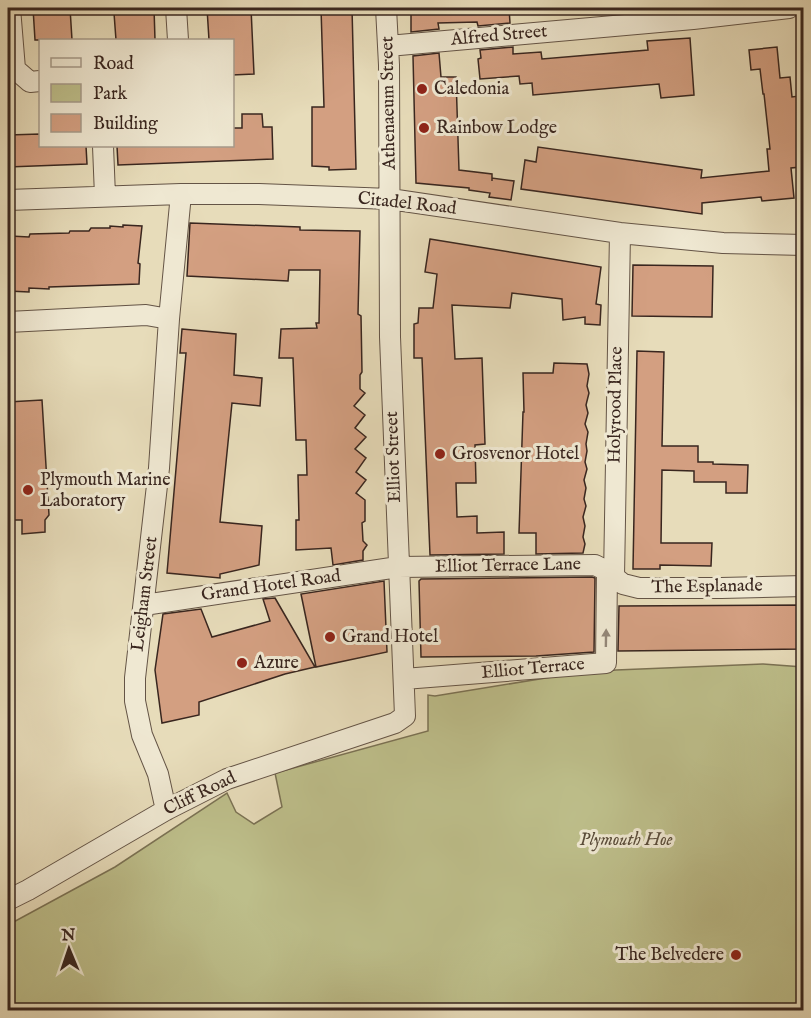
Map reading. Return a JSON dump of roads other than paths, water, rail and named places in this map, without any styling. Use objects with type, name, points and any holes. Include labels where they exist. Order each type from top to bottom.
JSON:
[{"type":"street","points":[[10,8],[15,69],[30,82],[39,81]]},
{"type":"street","points":[[176,8],[178,39]]},
{"type":"street","name":"Athenaeum Street","points":[[386,8],[390,199]]},
{"type":"street","name":"Alfred Street","points":[[388,46],[693,19],[789,8]]},
{"type":"street","points":[[103,147],[105,196]]},
{"type":"street","name":"Citadel Road","points":[[8,201],[181,194],[259,194],[390,199],[620,233],[723,243],[804,245]]},
{"type":"street","name":"Leigham Street","points":[[166,810],[158,774],[142,735],[135,700],[135,678],[159,468],[181,194]]},
{"type":"street","name":"Elliot Street","points":[[390,199],[390,337],[405,716]]},
{"type":"street","name":"Holyrood Place","points":[[611,574],[620,233]]},
{"type":"street","points":[[8,322],[146,315],[170,319]]},
{"type":"street","name":"Elliot Terrace Lane","points":[[398,567],[595,565],[611,574]]},
{"type":"street","name":"Grand Hotel Road","points":[[144,605],[398,567]]},
{"type":"street","name":"The Esplanade","points":[[611,574],[623,584],[639,588],[804,586]]},
{"type":"street","name":"Elliot Terrace","points":[[404,679],[606,663],[611,574]]},
{"type":"street","name":"Cliff Road","points":[[8,900],[166,810],[227,779],[281,759],[382,728],[405,716]]},
{"type":"place","name":"Caledonia","points":[[422,89]]},
{"type":"place","name":"Rainbow Lodge","points":[[424,128]]},
{"type":"place","name":"Grosvenor Hotel","points":[[440,454]]},
{"type":"place","name":"Plymouth Marine Laboratory","points":[[28,490]]},
{"type":"place","name":"Grand Hotel","points":[[330,637]]},
{"type":"place","name":"Azure","points":[[242,663]]},
{"type":"place","name":"The Belvedere","points":[[736,955]]},
{"type":"park label","name":"Plymouth Hoe","points":[[626,840]]}]
